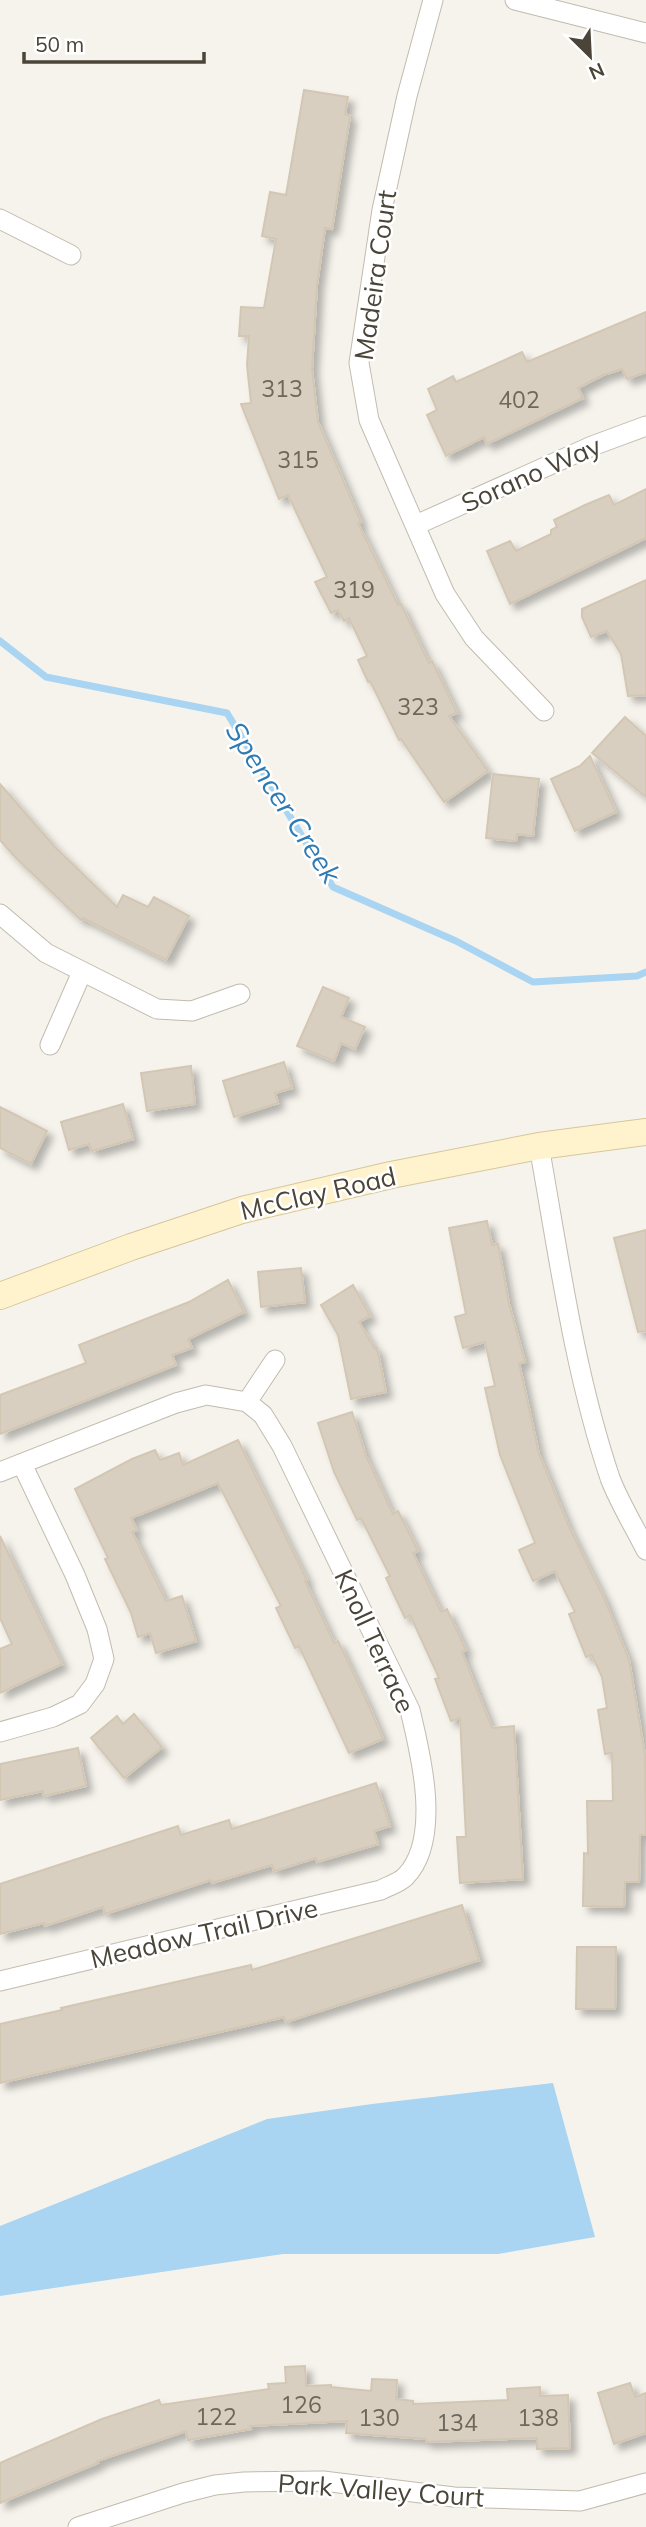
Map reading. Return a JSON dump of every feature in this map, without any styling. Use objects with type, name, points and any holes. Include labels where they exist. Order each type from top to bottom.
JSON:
[{"type":"main road","name":"McClay Road","points":[[0,1296],[131,1247],[242,1210],[391,1175],[539,1146],[646,1132]]},
{"type":"street","name":"Madeira Court","points":[[433,0],[407,96],[382,210],[359,363],[369,420],[445,594],[474,638],[544,711]]},
{"type":"street","points":[[515,0],[646,33]]},
{"type":"street","points":[[0,219],[71,255]]},
{"type":"street","name":"Sorano Way","points":[[416,525],[592,446],[646,426]]},
{"type":"street","points":[[0,914],[46,953],[157,1009],[192,1011],[240,994]]},
{"type":"street","points":[[50,1045],[82,972]]},
{"type":"street","points":[[539,1146],[579,1366],[594,1424],[611,1481],[646,1550]]},
{"type":"street","points":[[0,1472],[176,1403],[206,1395],[247,1402],[275,1360]]},
{"type":"street","name":"Knoll Terrace","points":[[247,1402],[263,1415],[282,1446],[410,1710],[419,1747],[425,1832],[419,1856],[404,1878]]},
{"type":"street","points":[[0,1732],[53,1717],[80,1704],[94,1684],[104,1659],[97,1629],[75,1575],[22,1464]]},
{"type":"street","name":"Meadow Trail Drive","points":[[0,1981],[343,1900],[381,1890],[404,1878]]},
{"type":"street","name":"Park Valley Court","points":[[78,2527],[183,2493],[215,2485],[244,2482],[323,2481],[454,2497],[580,2501],[646,2483]]},
{"type":"water","points":[[553,2083],[595,2237],[498,2254],[283,2254],[0,2296],[0,2226],[267,2119]]},
{"type":"building","points":[[304,90],[348,97],[345,114],[350,116],[332,229],[325,228],[317,285],[312,369],[318,422],[361,522],[358,523],[398,605],[401,604],[457,713],[449,716],[488,771],[444,802],[401,739],[399,740],[370,681],[368,682],[358,660],[367,656],[349,618],[344,621],[338,610],[331,613],[315,582],[327,577],[288,495],[279,499],[241,404],[251,403],[247,365],[249,336],[239,336],[241,307],[264,308],[276,239],[262,236],[270,192],[286,195]]},
{"type":"building","points":[[646,312],[646,372],[627,379],[622,369],[603,375],[578,388],[583,398],[487,444],[484,437],[446,456],[427,415],[437,410],[428,389],[453,376],[456,382],[522,352],[527,362]]},
{"type":"building","points":[[646,489],[646,538],[510,604],[487,551],[510,541],[516,551],[551,534],[551,530],[557,527],[554,520],[585,505],[609,495],[614,505]]},
{"type":"building","points":[[646,580],[646,695],[628,696],[621,654],[607,631],[591,637],[582,617],[582,609]]},
{"type":"building","points":[[625,717],[646,736],[646,797],[592,753]]},
{"type":"building","points":[[590,756],[616,812],[575,831],[551,779],[580,766]]},
{"type":"building","points":[[493,774],[539,779],[533,836],[517,834],[516,841],[486,838]]},
{"type":"building","points":[[0,784],[55,847],[117,907],[123,895],[148,907],[154,897],[189,916],[166,960],[83,918],[81,920],[16,858],[0,840]]},
{"type":"building","points":[[323,987],[349,998],[341,1017],[365,1027],[355,1049],[341,1043],[334,1061],[297,1046]]},
{"type":"building","points":[[284,1062],[292,1088],[275,1093],[278,1103],[234,1117],[223,1081]]},
{"type":"building","points":[[191,1066],[195,1104],[147,1111],[141,1073]]},
{"type":"building","points":[[123,1104],[133,1139],[92,1151],[89,1144],[69,1150],[61,1122]]},
{"type":"building","points":[[0,1107],[47,1131],[31,1164],[0,1148]]},
{"type":"building","points":[[487,1221],[492,1245],[498,1244],[509,1304],[525,1362],[519,1363],[539,1454],[629,1660],[645,1755],[646,1835],[640,1835],[639,1882],[625,1882],[624,1907],[583,1906],[584,1853],[588,1854],[587,1801],[613,1801],[612,1753],[605,1754],[598,1710],[607,1708],[602,1677],[592,1655],[586,1657],[569,1614],[575,1612],[555,1571],[533,1581],[519,1550],[535,1543],[500,1455],[485,1388],[495,1386],[485,1342],[463,1348],[455,1317],[466,1314],[449,1228]]},
{"type":"building","points":[[646,1230],[646,1331],[638,1332],[614,1238]]},
{"type":"building","points":[[301,1268],[305,1302],[261,1307],[258,1272]]},
{"type":"building","points":[[228,1280],[244,1312],[188,1339],[192,1348],[172,1355],[176,1365],[0,1434],[0,1395],[86,1363],[79,1345],[189,1302]]},
{"type":"building","points":[[353,1285],[370,1316],[359,1322],[375,1349],[377,1348],[386,1392],[351,1399],[338,1335],[321,1305]]},
{"type":"building","points":[[352,1412],[366,1456],[393,1514],[398,1511],[418,1551],[413,1553],[441,1612],[447,1609],[466,1650],[462,1652],[492,1728],[514,1726],[523,1879],[460,1883],[457,1837],[466,1837],[460,1718],[451,1721],[435,1679],[439,1678],[410,1615],[405,1618],[386,1578],[390,1576],[361,1518],[357,1520],[334,1472],[318,1423]]},
{"type":"building","points":[[238,1440],[307,1580],[305,1581],[334,1643],[338,1641],[383,1739],[349,1753],[299,1646],[295,1648],[276,1608],[281,1606],[218,1483],[131,1518],[137,1530],[132,1532],[166,1601],[182,1596],[196,1641],[156,1653],[150,1633],[138,1637],[131,1613],[105,1559],[108,1558],[75,1489],[155,1450],[160,1460],[179,1453],[183,1465]]},
{"type":"building","points":[[0,1536],[62,1664],[0,1693],[0,1649],[12,1644],[0,1618]]},
{"type":"building","points":[[134,1714],[162,1747],[124,1778],[91,1738],[117,1716],[123,1724]]},
{"type":"building","points":[[78,1748],[86,1786],[44,1796],[43,1791],[0,1800],[0,1764]]},
{"type":"building","points":[[376,1783],[390,1826],[374,1831],[378,1844],[317,1862],[316,1858],[274,1871],[272,1865],[212,1883],[211,1880],[105,1914],[103,1907],[45,1926],[44,1923],[0,1934],[0,1884],[178,1826],[181,1835],[229,1820],[232,1829]]},
{"type":"building","points":[[462,1905],[479,1960],[286,2022],[284,2017],[0,2083],[0,2024],[251,1965],[252,1970]]},
{"type":"building","points":[[577,1947],[616,1947],[615,2009],[576,2009]]},
{"type":"building","points":[[305,2366],[306,2386],[331,2385],[371,2391],[372,2379],[397,2380],[396,2399],[413,2401],[413,2404],[508,2400],[507,2389],[540,2387],[540,2396],[568,2395],[570,2448],[537,2449],[537,2438],[426,2442],[426,2439],[346,2433],[347,2421],[250,2426],[251,2429],[188,2440],[186,2431],[97,2461],[98,2463],[0,2503],[0,2463],[102,2419],[159,2400],[161,2405],[269,2389],[268,2384],[286,2383],[285,2367]]},
{"type":"building","points":[[630,2383],[635,2397],[646,2393],[646,2433],[614,2444],[598,2393]]},
{"type":"waterway","name":"Spencer Creek","points":[[0,641],[46,677],[227,713],[333,887],[456,941],[533,982],[637,976],[646,972]]}]
